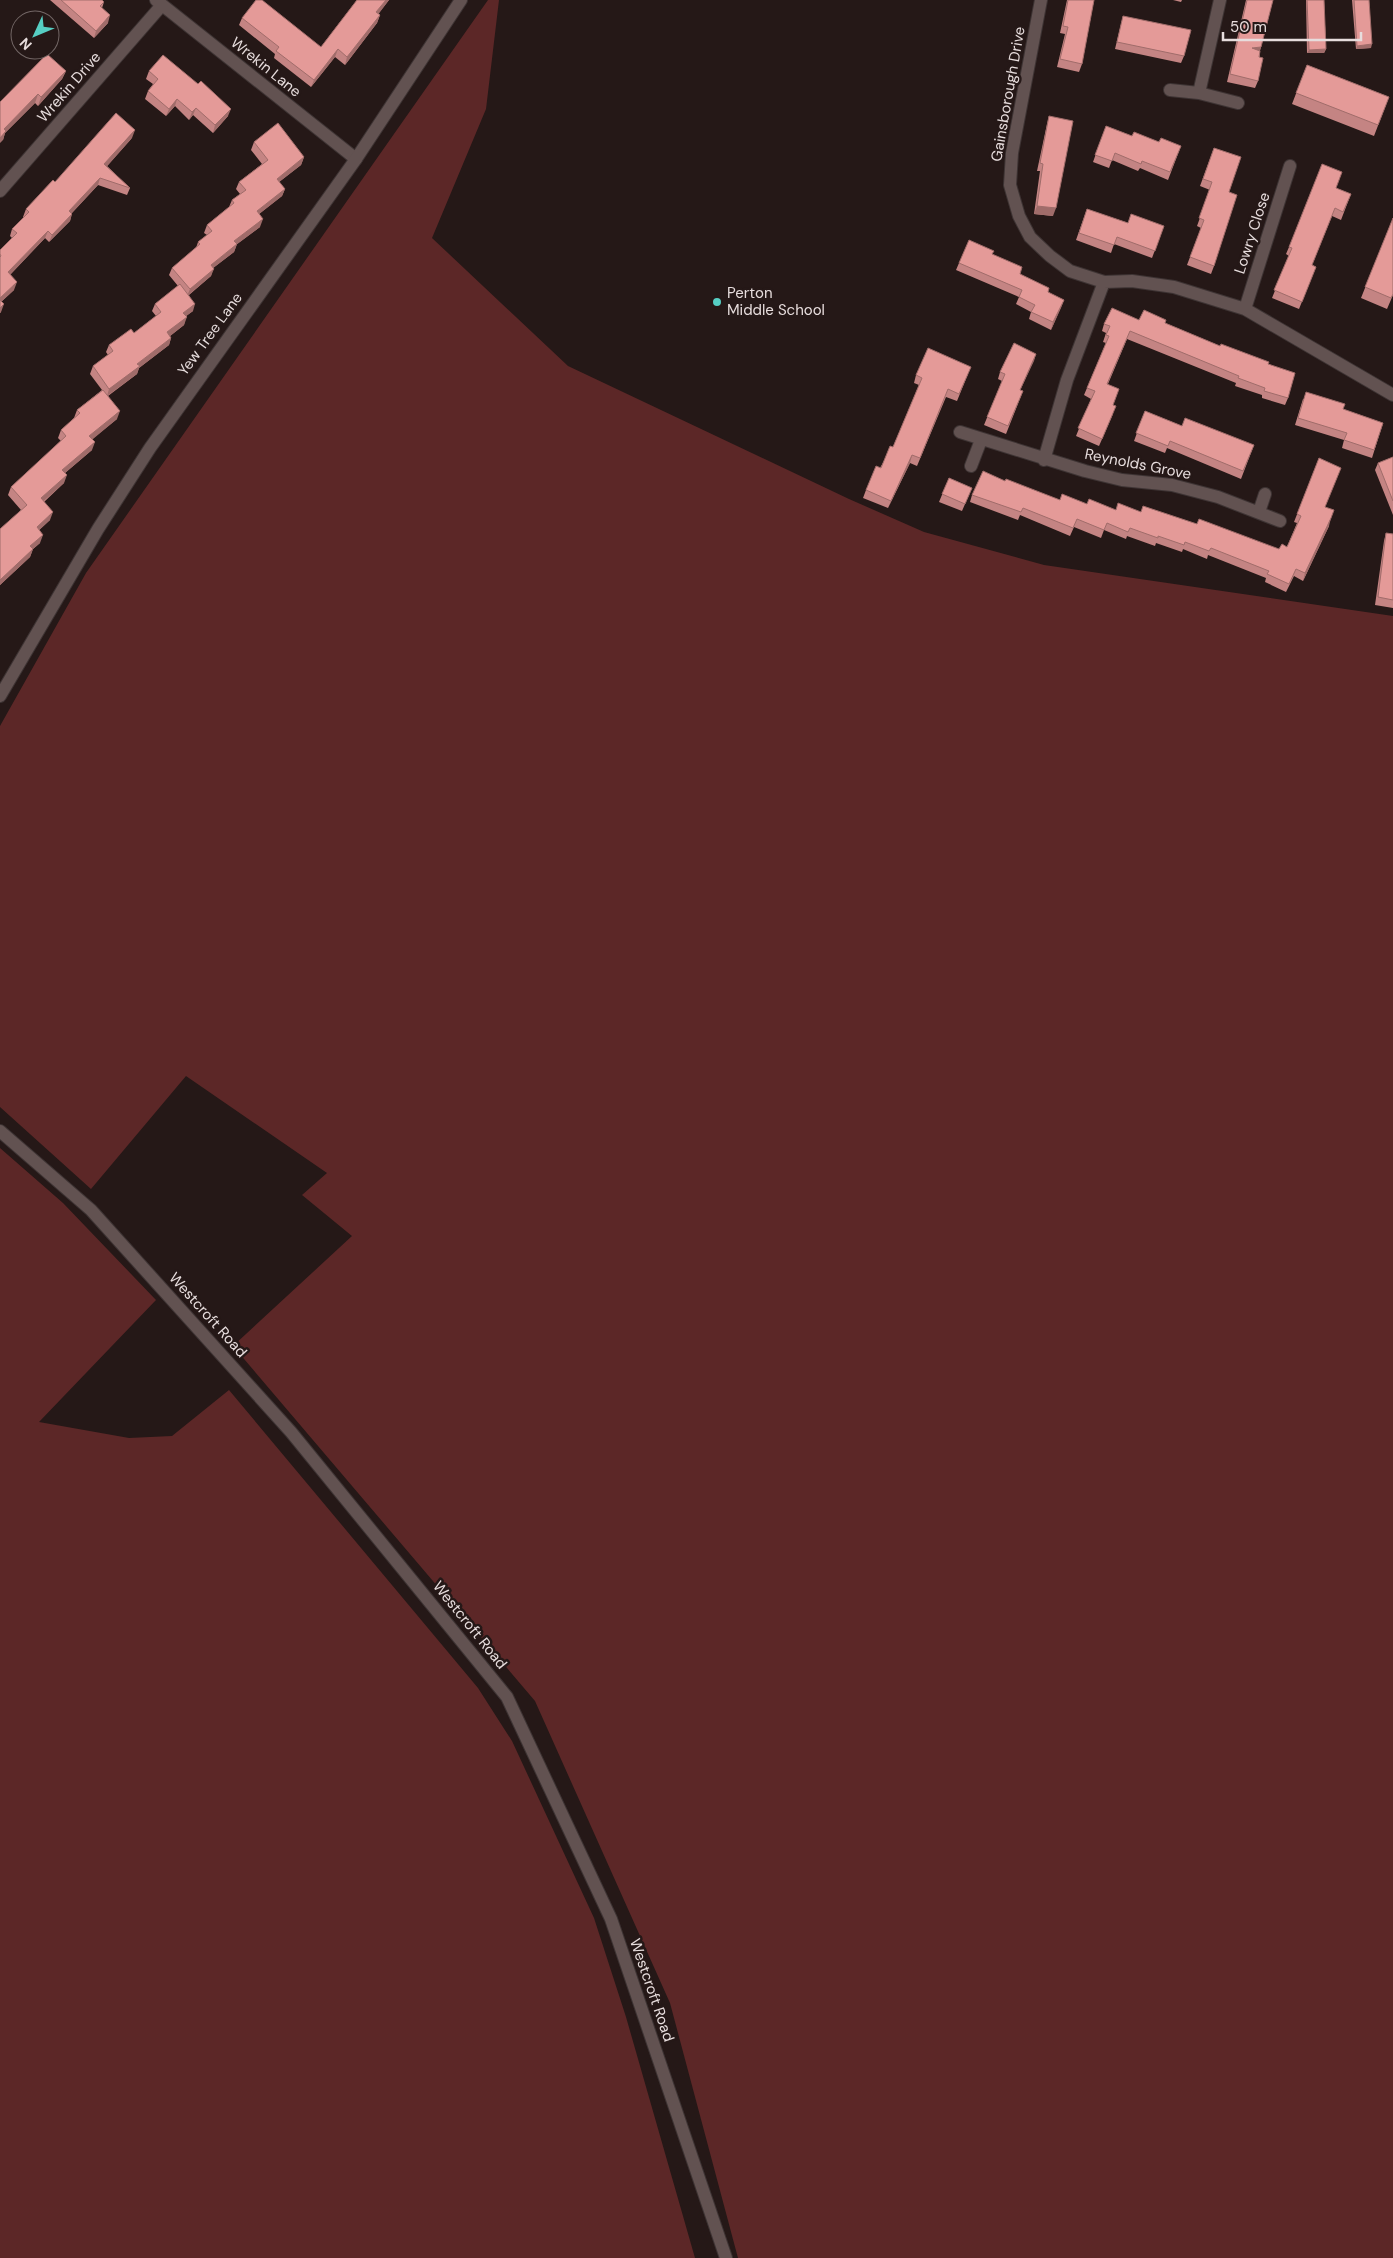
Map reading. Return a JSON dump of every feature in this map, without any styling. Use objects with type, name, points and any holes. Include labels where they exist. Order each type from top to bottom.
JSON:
[{"type":"street","name":"Yew Tree Lane","points":[[0,696],[98,529],[150,448],[356,159],[460,0]]},
{"type":"street","name":"Gainsborough Drive","points":[[1041,0],[1012,153],[1010,185],[1019,216],[1030,237],[1050,256],[1070,271],[1104,282],[1132,281],[1174,287],[1244,309],[1393,395]]},
{"type":"street","points":[[1199,93],[1220,0]]},
{"type":"street","name":"Wrekin Lane","points":[[159,2],[356,159]]},
{"type":"street","name":"Wrekin Drive","points":[[0,191],[159,2]]},
{"type":"street","points":[[1170,90],[1199,93],[1238,102]]},
{"type":"street","name":"Lowry Close","points":[[1244,309],[1290,166]]},
{"type":"street","points":[[1044,460],[1067,380],[1104,282]]},
{"type":"street","name":"Reynolds Grove","points":[[960,432],[1044,460],[1122,480],[1172,485],[1218,496],[1280,521]]},
{"type":"street","points":[[971,466],[981,440]]},
{"type":"street","points":[[1259,512],[1265,494]]},
{"type":"street","name":"Westcroft Road","points":[[0,1131],[91,1210],[291,1432],[507,1696],[611,1919],[726,2258]]},
{"type":"shaded area","points":[[488,0],[499,0],[486,109],[432,238],[568,366],[849,499],[924,532],[1044,565],[1393,616],[1393,2258],[738,2258],[670,2003],[535,1701],[233,1346],[352,1236],[302,1195],[327,1173],[186,1076],[91,1189],[0,1107],[0,726],[86,573]]},
{"type":"shaded area","points":[[0,1148],[63,1203],[156,1300],[39,1422],[129,1438],[172,1436],[229,1390],[478,1688],[512,1741],[594,1918],[626,2017],[695,2258],[0,2258]]},
{"type":"building","points":[[61,0],[102,0],[104,2],[100,6],[110,15],[96,31]]},
{"type":"building","points":[[256,0],[262,0],[321,47],[357,0],[386,0],[376,12],[380,15],[347,57],[338,49],[314,80],[276,51],[279,47],[242,18]]},
{"type":"building","points":[[1068,0],[1094,0],[1082,64],[1060,59],[1068,27],[1063,26]]},
{"type":"building","points":[[1247,0],[1273,0],[1261,47],[1252,48],[1260,51],[1259,57],[1263,58],[1258,81],[1230,74]]},
{"type":"building","points":[[1307,0],[1324,0],[1326,49],[1309,50]]},
{"type":"building","points":[[1354,0],[1369,0],[1372,44],[1357,46]]},
{"type":"building","points":[[1123,16],[1191,30],[1184,56],[1117,42]]},
{"type":"building","points":[[163,55],[198,84],[201,81],[231,109],[215,125],[196,108],[192,112],[177,99],[169,109],[148,91],[158,79],[149,71]]},
{"type":"building","points":[[41,60],[54,60],[66,71],[41,97],[38,94],[4,129],[6,131],[0,138],[0,102]]},
{"type":"building","points":[[1307,65],[1389,97],[1378,125],[1296,93]]},
{"type":"building","points":[[116,113],[135,130],[104,164],[130,188],[100,178],[69,211],[72,214],[52,235],[48,231],[8,272],[17,282],[0,298],[0,250],[17,233],[12,229],[29,212],[26,209],[53,180],[55,182]]},
{"type":"building","points":[[1049,116],[1073,121],[1056,208],[1037,206],[1043,164],[1040,163]]},
{"type":"building","points":[[278,123],[304,157],[277,179],[285,189],[257,211],[263,219],[234,241],[237,244],[211,265],[214,269],[190,289],[172,268],[212,231],[207,225],[234,203],[232,200],[246,190],[239,182],[268,160],[254,142]]},
{"type":"building","points":[[1106,126],[1132,136],[1134,132],[1159,142],[1161,138],[1181,146],[1170,172],[1142,161],[1141,164],[1115,153],[1112,161],[1095,155]]},
{"type":"building","points":[[1214,148],[1241,157],[1229,192],[1237,195],[1214,266],[1190,257],[1204,220],[1199,218],[1212,182],[1203,179]]},
{"type":"building","points":[[1322,164],[1342,172],[1336,188],[1351,194],[1343,212],[1335,208],[1312,265],[1316,267],[1302,302],[1274,290],[1292,248],[1289,247]]},
{"type":"building","points":[[1087,209],[1128,223],[1131,214],[1164,226],[1155,251],[1117,237],[1114,245],[1079,233]]},
{"type":"building","points":[[1393,218],[1393,294],[1391,298],[1365,287]]},
{"type":"building","points":[[969,240],[994,251],[992,254],[1022,267],[1020,274],[1049,288],[1048,292],[1064,300],[1053,322],[1031,312],[1035,305],[1019,297],[1022,290],[959,263]]},
{"type":"building","points":[[180,284],[195,304],[183,313],[187,317],[167,332],[171,338],[137,364],[140,366],[109,389],[93,366],[113,351],[109,345],[131,329],[134,333],[161,312],[155,304]]},
{"type":"building","points":[[0,300],[4,304],[0,308]]},
{"type":"building","points":[[1112,308],[1139,320],[1144,310],[1166,320],[1165,323],[1220,346],[1221,344],[1295,373],[1288,398],[1264,391],[1265,388],[1238,378],[1239,376],[1130,331],[1107,384],[1119,389],[1113,405],[1116,406],[1102,439],[1078,428],[1095,391],[1087,388],[1109,336],[1106,335],[1110,326],[1104,324]]},
{"type":"building","points":[[1014,343],[1036,354],[1020,390],[1023,391],[1008,426],[987,417],[1005,374],[1000,372]]},
{"type":"building","points":[[928,348],[971,367],[959,394],[948,389],[920,458],[912,455],[891,501],[866,490],[876,466],[881,468],[890,446],[893,447],[922,378],[916,375]]},
{"type":"building","points":[[103,390],[120,411],[89,436],[95,442],[62,470],[67,475],[41,498],[53,512],[37,527],[43,535],[30,546],[33,549],[0,580],[0,529],[27,505],[11,487],[66,436],[61,430],[80,413],[77,410]]},
{"type":"building","points":[[1306,392],[1345,404],[1343,409],[1383,423],[1374,450],[1344,440],[1347,433],[1298,418]]},
{"type":"building","points":[[1145,411],[1182,426],[1185,418],[1254,445],[1243,471],[1170,441],[1168,446],[1136,433]]},
{"type":"building","points":[[1393,457],[1393,501],[1378,463]]},
{"type":"building","points":[[1319,458],[1341,468],[1325,507],[1334,510],[1305,573],[1296,569],[1289,584],[1267,574],[1269,571],[1211,548],[1209,551],[1185,542],[1184,545],[1130,528],[1128,532],[1107,523],[1104,530],[1077,519],[1073,528],[1023,508],[1021,512],[972,495],[983,471],[1005,481],[1006,479],[1060,500],[1062,494],[1087,504],[1089,499],[1116,510],[1118,503],[1141,512],[1143,506],[1197,524],[1199,519],[1279,549],[1282,544],[1287,547],[1301,516],[1297,514]]},
{"type":"building","points":[[949,478],[972,488],[965,504],[942,494]]},
{"type":"building","points":[[1386,533],[1393,534],[1393,600],[1378,597]]},
{"type":"place","name":"Perton Middle School","points":[[717,302]]}]
